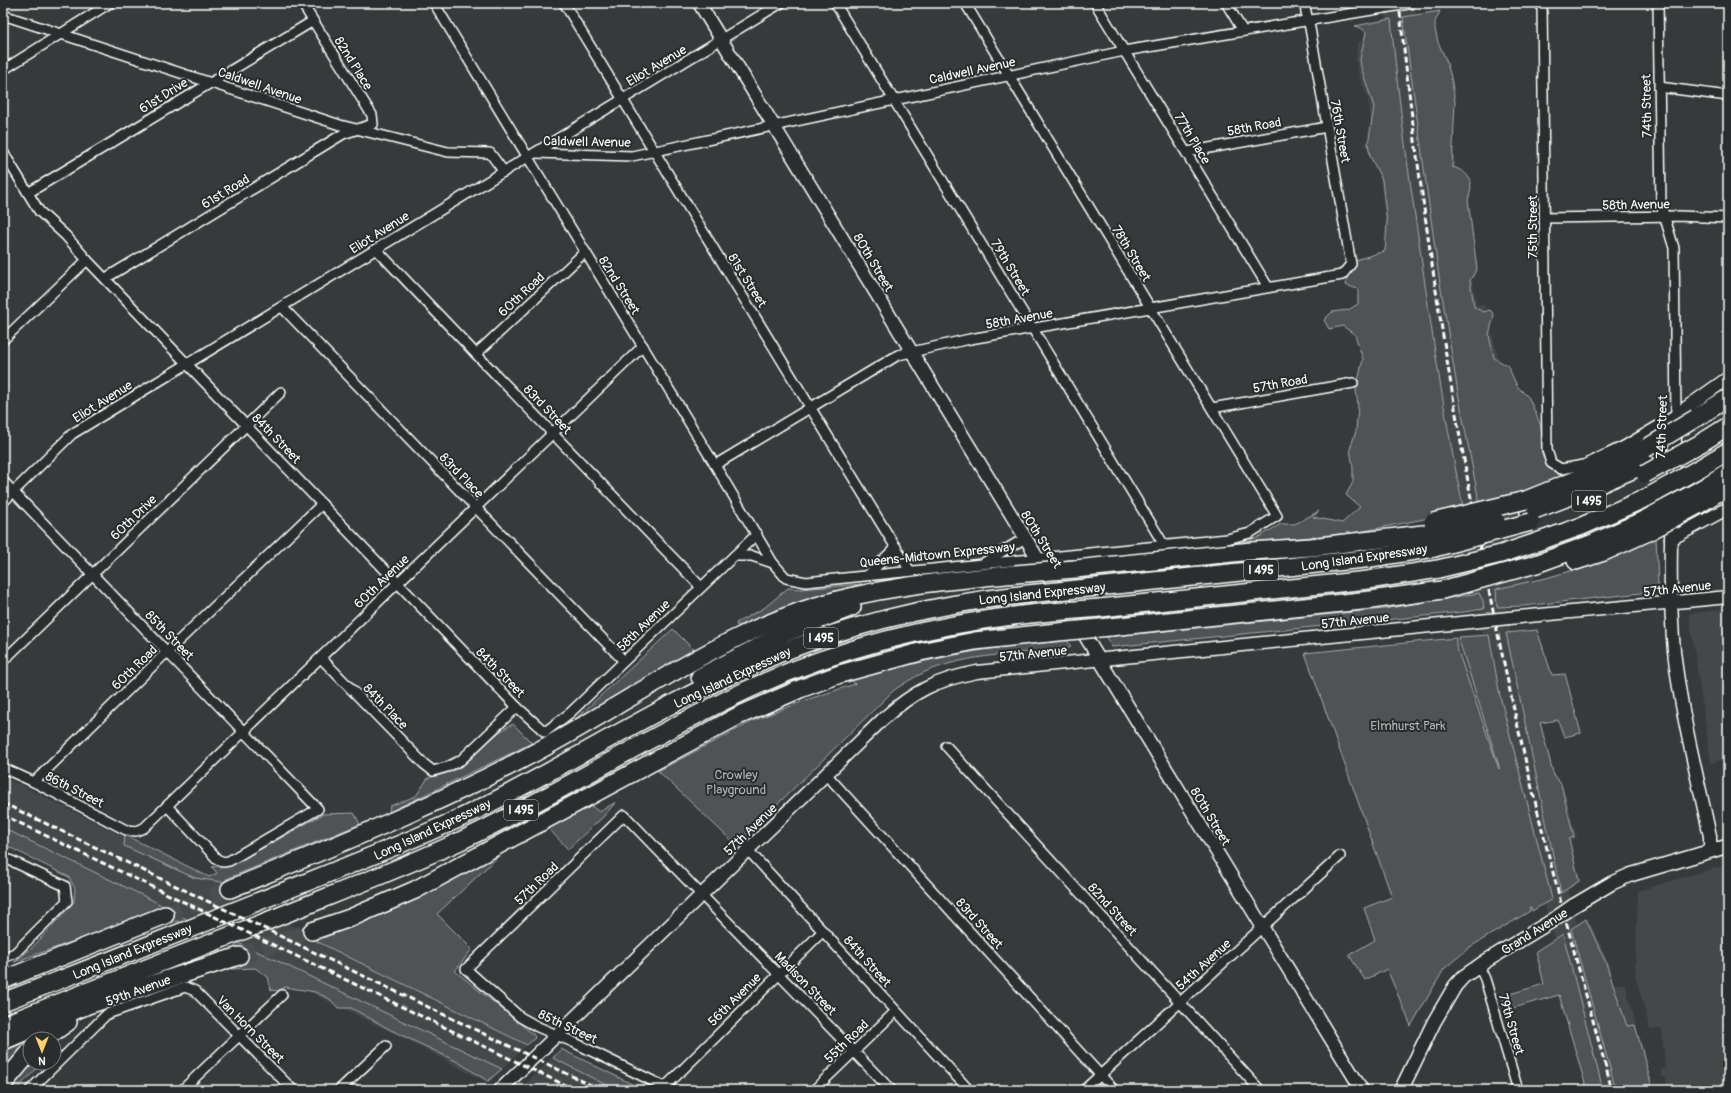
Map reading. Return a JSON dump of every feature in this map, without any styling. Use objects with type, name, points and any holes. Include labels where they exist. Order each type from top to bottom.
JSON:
[{"type":"highway","points":[[230,888],[384,825],[510,765],[603,715],[705,654],[752,630],[800,612],[834,601],[883,590],[927,584],[1252,551],[1432,535],[1529,511],[1590,474],[1648,447],[1728,398]]},
{"type":"highway","name":"Long Island Expressway","points":[[3,1002],[399,845],[493,801],[721,679],[766,659],[818,639],[884,618],[985,598],[1364,559],[1432,535],[1529,511],[1582,504],[1645,469],[1711,436]]},
{"type":"highway","name":"Long Island Expressway","points":[[3,1025],[366,882],[429,855],[522,810],[717,705],[780,676],[843,653],[909,634],[975,621],[1040,613],[1340,583],[1438,569],[1501,554],[1582,526],[1646,498],[1728,451]]},
{"type":"highway","points":[[1698,498],[1728,472]]},
{"type":"highway","points":[[312,932],[350,918],[415,890],[738,716],[793,692],[840,674],[920,652],[975,641],[1377,599],[1442,590],[1537,568],[1591,544],[1645,527],[1698,498],[1728,486]]},
{"type":"highway","points":[[630,728],[683,686],[771,640],[837,612],[927,584]]},
{"type":"highway","points":[[3,980],[165,915]]},
{"type":"highway","points":[[3,971],[66,955]]},
{"type":"highway","points":[[3,1041],[88,1006],[239,956]]},
{"type":"highway","points":[[56,1031],[77,1017],[128,993]]},
{"type":"highway","points":[[3,1084],[22,1061]]},
{"type":"main road","name":"Grand Avenue","points":[[1401,1090],[1434,1022],[1455,986],[1463,977],[1573,906],[1612,883],[1630,875],[1728,846]]},
{"type":"street","points":[[3,70],[110,3]]},
{"type":"street","name":"82nd Place","points":[[302,3],[372,115],[373,124],[358,129]]},
{"type":"street","name":"82nd Street","points":[[434,3],[531,155],[585,252],[757,534],[773,563],[786,578]]},
{"type":"street","name":"81st Street","points":[[564,3],[910,571]]},
{"type":"street","name":"80th Street","points":[[700,3],[721,40],[1362,1090]]},
{"type":"street","name":"Eliot Avenue","points":[[3,502],[72,434],[782,3]]},
{"type":"street","name":"79th Street","points":[[835,3],[1164,545]]},
{"type":"street","name":"78th Street","points":[[965,3],[1277,516]]},
{"type":"street","name":"77th Place","points":[[1095,3],[1268,287]]},
{"type":"street","points":[[1226,3],[1243,31]]},
{"type":"street","name":"76th Street","points":[[1305,3],[1351,264]]},
{"type":"street","name":"Caldwell Avenue","points":[[531,155],[632,156],[1124,51],[1415,3]]},
{"type":"street","name":"75th Street","points":[[1542,3],[1547,450],[1551,464],[1561,469],[1584,465],[1624,446],[1676,415]]},
{"type":"street","name":"74th Street","points":[[1658,3],[1661,205],[1671,233],[1674,248],[1676,415],[1671,539],[1674,652],[1686,730],[1710,836],[1710,851]]},
{"type":"street","name":"Caldwell Avenue","points":[[3,15],[284,107],[358,129],[448,152],[490,153],[504,172]]},
{"type":"street","name":"61st Drive","points":[[28,193],[313,20]]},
{"type":"street","points":[[1659,87],[1728,96]]},
{"type":"street","name":"58th Road","points":[[1187,152],[1327,127]]},
{"type":"street","name":"61st Road","points":[[106,278],[343,134],[358,129]]},
{"type":"street","name":"84th Street","points":[[3,152],[39,211],[66,236],[87,260],[188,363],[516,707],[545,732]]},
{"type":"street","name":"58th Avenue","points":[[1545,218],[1664,216],[1728,218]]},
{"type":"street","name":"83rd Street","points":[[376,249],[701,587]]},
{"type":"street","name":"60th Road","points":[[476,354],[585,252]]},
{"type":"street","points":[[3,340],[87,260]]},
{"type":"street","name":"58th Avenue","points":[[715,465],[810,406],[898,355],[970,339],[1342,275],[1351,264]]},
{"type":"street","name":"83rd Place","points":[[282,307],[624,661]]},
{"type":"street","points":[[3,327],[10,334]]},
{"type":"street","name":"60th Avenue","points":[[136,831],[144,828],[167,806],[552,432],[643,346]]},
{"type":"street","points":[[1676,415],[1728,378]]},
{"type":"street","name":"57th Road","points":[[1212,408],[1353,383]]},
{"type":"street","name":"60th Drive","points":[[3,661],[246,424],[281,392]]},
{"type":"street","name":"85th Street","points":[[3,481],[318,809],[229,861],[223,862],[217,859],[167,806]]},
{"type":"street","name":"60th Road","points":[[34,782],[322,504]]},
{"type":"street","points":[[1671,539],[1728,508]]},
{"type":"street","name":"Queens-Midtown Expressway","points":[[786,578],[806,582],[1240,536],[1250,533],[1277,516]]},
{"type":"street","name":"58th Avenue","points":[[545,732],[570,713],[757,534]]},
{"type":"street","points":[[982,563],[1025,538]]},
{"type":"street","points":[[868,575],[896,547]]},
{"type":"street","points":[[734,556],[752,556],[773,563]]},
{"type":"street","name":"57th Avenue","points":[[500,1090],[900,704],[919,691],[939,682],[977,672],[1728,597]]},
{"type":"street","name":"84th Place","points":[[321,658],[424,764],[433,771],[447,767],[461,760],[516,707]]},
{"type":"street","name":"82nd Street","points":[[946,746],[1260,1090]]},
{"type":"street","name":"86th Street","points":[[3,768],[34,782],[126,830],[136,831]]},
{"type":"street","name":"83rd Street","points":[[826,774],[1114,1090]]},
{"type":"street","name":"57th Road","points":[[466,969],[624,815],[701,895]]},
{"type":"street","name":"84th Street","points":[[748,850],[969,1090]]},
{"type":"street","name":"54th Avenue","points":[[1084,1090],[1340,856]]},
{"type":"street","points":[[3,857],[65,886],[67,902],[15,953],[3,958]]},
{"type":"street","name":"Madison Street","points":[[701,895],[779,973],[891,1090]]},
{"type":"street","name":"56th Avenue","points":[[668,1088],[779,973],[823,930]]},
{"type":"street","name":"79th Street","points":[[1479,966],[1485,979],[1518,1090]]},
{"type":"street","name":"85th Street","points":[[466,969],[520,1017],[538,1027],[668,1088]]},
{"type":"street","name":"59th Avenue","points":[[30,1090],[107,1014],[180,988],[190,988]]},
{"type":"street","name":"Van Horn Street","points":[[190,988],[293,1090]]},
{"type":"street","points":[[182,1090],[282,995]]},
{"type":"street","name":"55th Road","points":[[814,1090],[896,1011]]},
{"type":"street","points":[[339,1090],[386,1046]]},
{"type":"shaded area","points":[[1383,3],[1414,3],[1416,15],[1424,13],[1449,116],[1461,205],[1467,207],[1475,277],[1472,279],[1477,305],[1484,304],[1511,405],[1534,543],[1538,572],[1519,603],[1506,606],[1511,632],[1518,632],[1555,776],[1562,783],[1577,838],[1569,841],[1581,881],[1568,889],[1577,925],[1587,919],[1596,934],[1608,962],[1614,984],[1625,984],[1654,1090],[1595,1090],[1541,947],[1555,941],[1544,903],[1530,911],[1519,849],[1521,836],[1456,646],[1456,638],[1483,635],[1478,609],[1465,597],[1442,590],[1434,548],[1368,99],[1359,75],[1356,60],[1357,43],[1369,38],[1368,24],[1386,19]]},
{"type":"shaded area","points":[[1728,608],[1728,758],[1711,763],[1689,614]]},
{"type":"shaded area","points":[[3,778],[19,784],[210,880],[228,883],[236,902],[182,924],[177,921],[168,924],[163,910],[3,840]]},
{"type":"shaded area","points":[[1722,866],[1726,904],[1728,905],[1728,1090],[1667,1090],[1666,1077],[1662,1077],[1661,1069],[1665,1069],[1662,1029],[1650,1030],[1635,975],[1638,891]]},
{"type":"shaded area","points":[[288,924],[298,928],[310,925],[316,941],[326,936],[333,935],[512,1020],[535,1037],[488,1083],[407,1040],[259,967],[235,944]]},
{"type":"shaded area","points":[[559,1050],[644,1090],[519,1090]]},
{"type":"green space","points":[[1440,11],[1435,22],[1435,29],[1438,42],[1446,60],[1451,77],[1455,101],[1452,167],[1467,175],[1471,183],[1468,200],[1477,269],[1470,280],[1474,307],[1483,312],[1490,310],[1494,315],[1489,335],[1494,358],[1508,366],[1517,386],[1529,398],[1541,426],[1545,460],[1555,472],[1565,478],[1480,507],[1458,393],[1439,277],[1403,17]]},
{"type":"green space","points":[[1391,19],[1404,138],[1430,320],[1457,479],[1464,511],[1359,532],[1231,545],[1257,538],[1281,524],[1295,524],[1319,511],[1313,517],[1342,523],[1360,507],[1346,495],[1353,482],[1353,468],[1350,449],[1356,431],[1358,406],[1356,390],[1363,359],[1355,335],[1343,326],[1329,329],[1324,320],[1332,312],[1348,310],[1358,304],[1358,289],[1345,285],[1348,268],[1359,259],[1385,251],[1387,223],[1382,180],[1370,156],[1368,144],[1374,107],[1361,67],[1360,59],[1366,32],[1355,26]]},
{"type":"green space","points":[[1656,537],[1658,585],[1654,588],[1645,590],[1641,593],[1523,606],[1497,607],[1496,589],[1546,578],[1581,568]]},
{"type":"green space","points":[[862,584],[799,603],[737,626],[736,623],[764,608],[788,588],[800,589]]},
{"type":"green space","points":[[1479,593],[1483,601],[1484,609],[1464,612],[1112,647],[1106,637],[1384,609]]},
{"type":"green space","points":[[673,629],[696,652],[571,723]]},
{"type":"green space","points":[[1537,630],[1552,675],[1565,674],[1581,733],[1564,737],[1558,720],[1540,723],[1554,776],[1561,784],[1574,837],[1569,839],[1579,881],[1561,893],[1506,633]]},
{"type":"green space","name":"Elmhurst Park","points":[[1489,635],[1500,696],[1552,899],[1532,911],[1531,907],[1529,908],[1530,911],[1470,947],[1444,969],[1411,1026],[1387,969],[1365,980],[1349,955],[1375,940],[1364,908],[1392,897],[1305,653],[1456,638],[1456,646],[1499,769],[1458,637]]},
{"type":"green space","name":"Crowley Playground","points":[[1067,640],[1071,647],[1069,648],[996,655],[960,661],[925,672],[905,683],[893,691],[736,845],[658,771],[755,720],[806,700],[855,684],[851,680],[908,665],[965,653]]},
{"type":"green space","points":[[513,724],[532,743],[389,812],[390,806],[416,796],[428,778],[447,773],[461,767],[499,732]]},
{"type":"green space","points":[[616,802],[603,817],[568,849],[548,828],[592,806],[599,812]]},
{"type":"green space","points":[[354,813],[360,824],[226,879],[228,883],[195,878],[124,846],[125,835],[209,877],[217,873],[212,867],[233,865],[323,814]]},
{"type":"green space","points":[[3,828],[152,900],[190,921],[182,924],[177,921],[168,924],[163,910],[14,962],[32,948],[74,902],[75,889],[69,877],[3,844]]},
{"type":"green space","points":[[501,854],[437,914],[472,949],[455,971],[534,1035],[535,1038],[527,1045],[316,941],[405,904]]},
{"type":"green space","points":[[1586,919],[1606,963],[1627,1026],[1635,1025],[1653,1090],[1616,1090],[1571,929]]},
{"type":"green space","points":[[1563,934],[1603,1090],[1587,1090],[1559,995],[1506,1010],[1503,996],[1544,984],[1536,951]]},
{"type":"green space","points":[[238,943],[502,1069],[488,1081],[458,1062],[391,1030],[351,1008],[338,1008],[330,999],[315,992],[285,987],[277,991],[271,990],[268,977],[255,968],[232,969],[242,964],[235,944]]},
{"type":"green space","points":[[22,1044],[22,1055],[3,1077],[3,1052]]},
{"type":"green space","points":[[561,1049],[644,1090],[616,1090],[553,1058]]},
{"type":"green space","points":[[23,1071],[34,1071],[16,1090],[7,1090]]},
{"type":"tunnel","points":[[165,915],[230,889]]},
{"type":"tunnel","points":[[239,956],[312,931]]},
{"type":"railway","points":[[1399,3],[1422,195],[1436,291],[1451,387],[1486,577],[1527,767],[1568,929],[1612,1090]]},
{"type":"railway","points":[[3,803],[601,1090]]},
{"type":"railway","points":[[3,815],[575,1090]]}]
